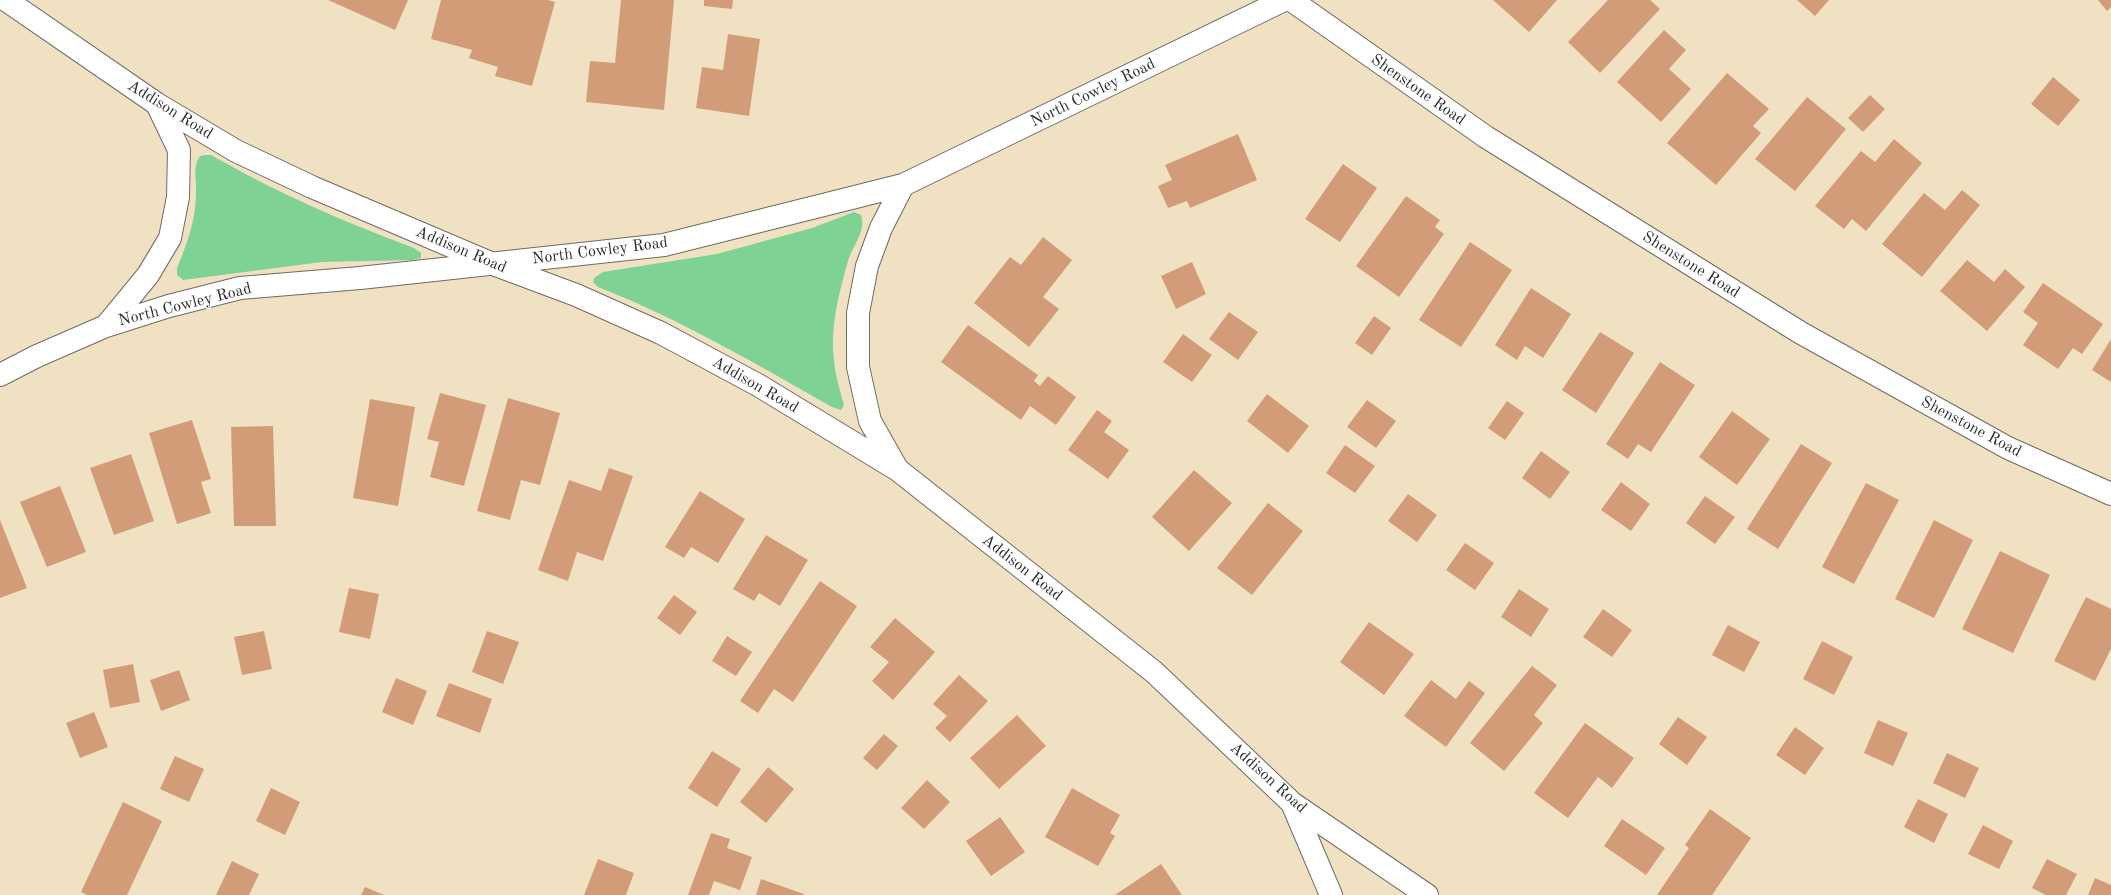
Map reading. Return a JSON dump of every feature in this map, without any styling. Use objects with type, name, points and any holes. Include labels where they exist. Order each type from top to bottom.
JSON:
[{"type":"street","name":"Addison Road","points":[[6,0],[157,104],[243,154],[312,187],[493,264],[576,295],[661,333],[758,385],[898,470],[1154,672],[1292,803],[1427,895]]},
{"type":"street","name":"North Cowley Road","points":[[0,375],[37,356],[106,326],[169,306],[240,288],[360,278],[664,245],[903,185],[1284,0]]},
{"type":"street","name":"Shenstone Road","points":[[1291,0],[1486,138],[1801,333],[2008,448],[2111,494]]},
{"type":"street","name":"North Cowley Road","points":[[106,326],[148,276],[170,238],[178,197],[179,150],[157,104]]},
{"type":"street","points":[[898,470],[870,421],[858,367],[858,314],[867,266],[881,228],[903,185]]},
{"type":"street","points":[[1292,803],[1331,895]]},
{"type":"green space","points":[[211,155],[261,182],[311,206],[414,248],[421,253],[421,258],[413,260],[322,262],[183,280],[177,275],[177,268],[193,222],[196,203],[196,165],[200,156]]},
{"type":"green space","points":[[854,212],[861,215],[862,227],[848,261],[836,310],[833,335],[835,366],[844,405],[841,410],[832,407],[688,328],[658,313],[598,287],[593,282],[594,278],[603,272],[717,254],[812,228]]},
{"type":"building","points":[[328,0],[408,0],[395,30]]},
{"type":"building","points":[[441,0],[548,0],[555,2],[532,86],[495,76],[498,67],[469,58],[472,50],[431,39]]},
{"type":"building","points":[[621,0],[674,0],[664,110],[586,102],[590,61],[615,63]]},
{"type":"building","points":[[704,0],[733,0],[732,9],[704,6]]},
{"type":"building","points":[[1493,0],[1557,0],[1529,32]]},
{"type":"building","points":[[1608,0],[1650,0],[1660,9],[1600,73],[1568,42]]},
{"type":"building","points":[[1797,0],[1829,0],[1815,16]]},
{"type":"building","points":[[2098,0],[2111,0],[2111,7],[2107,11]]},
{"type":"building","points":[[1664,30],[1686,50],[1669,69],[1691,89],[1661,122],[1617,82]]},
{"type":"building","points":[[728,34],[760,39],[749,116],[696,108],[702,67],[723,70]]},
{"type":"building","points":[[1727,73],[1769,109],[1753,126],[1761,133],[1716,185],[1667,143]]},
{"type":"building","points":[[2053,77],[2080,100],[2058,126],[2031,104]]},
{"type":"building","points":[[1870,95],[1885,109],[1863,132],[1848,118]]},
{"type":"building","points":[[1807,97],[1846,129],[1795,191],[1755,159]]},
{"type":"building","points":[[1238,134],[1257,180],[1190,208],[1187,201],[1168,208],[1158,186],[1172,180],[1165,165]]},
{"type":"building","points":[[1894,139],[1922,163],[1866,231],[1852,219],[1844,229],[1815,206],[1861,151],[1875,162]]},
{"type":"building","points":[[1343,164],[1377,188],[1340,242],[1305,219]]},
{"type":"building","points":[[1962,190],[1980,205],[1922,277],[1882,244],[1924,193],[1945,210]]},
{"type":"building","points":[[1406,196],[1440,220],[1435,227],[1444,234],[1399,297],[1356,266]]},
{"type":"building","points":[[1043,237],[1072,260],[1043,297],[1059,309],[1029,347],[974,303],[1010,257],[1021,265]]},
{"type":"building","points":[[1470,242],[1512,270],[1461,347],[1419,320]]},
{"type":"building","points":[[1967,260],[1994,282],[2005,269],[2025,287],[1987,331],[1940,291]]},
{"type":"building","points":[[1192,262],[1206,294],[1176,309],[1161,276]]},
{"type":"building","points":[[2043,283],[2103,324],[2082,354],[2073,348],[2058,369],[2023,345],[2038,323],[2023,312]]},
{"type":"building","points":[[1531,288],[1571,314],[1543,358],[1525,346],[1517,360],[1495,345]]},
{"type":"building","points":[[1229,312],[1258,332],[1238,360],[1209,339]]},
{"type":"building","points":[[1374,316],[1391,328],[1372,355],[1355,343]]},
{"type":"building","points":[[968,325],[1038,375],[1034,381],[1040,386],[1048,376],[1076,397],[1056,425],[1030,406],[1021,420],[941,362]]},
{"type":"building","points":[[1600,332],[1634,353],[1596,413],[1562,390]]},
{"type":"building","points":[[1183,334],[1212,355],[1192,382],[1163,362]]},
{"type":"building","points":[[2111,339],[2111,382],[2092,370]]},
{"type":"building","points":[[1660,362],[1695,385],[1651,452],[1638,444],[1628,459],[1606,444]]},
{"type":"building","points":[[440,393],[486,405],[464,486],[430,477],[439,442],[427,439]]},
{"type":"building","points":[[1267,394],[1309,426],[1288,453],[1247,421]]},
{"type":"building","points":[[508,398],[560,413],[540,485],[521,480],[510,520],[477,511]]},
{"type":"building","points":[[370,399],[415,407],[398,506],[353,498]]},
{"type":"building","points":[[1367,400],[1396,421],[1376,448],[1347,427]]},
{"type":"building","points":[[1507,401],[1524,413],[1505,440],[1488,428]]},
{"type":"building","points":[[1097,410],[1112,421],[1104,432],[1129,450],[1108,479],[1068,450]]},
{"type":"building","points":[[1732,411],[1770,439],[1737,485],[1699,457]]},
{"type":"building","points":[[192,420],[211,479],[201,482],[211,513],[177,524],[149,433]]},
{"type":"building","points":[[273,426],[276,526],[234,526],[231,427]]},
{"type":"building","points":[[1801,444],[1832,463],[1778,549],[1747,529]]},
{"type":"building","points":[[1345,445],[1375,466],[1355,493],[1326,473]]},
{"type":"building","points":[[1541,451],[1570,472],[1550,499],[1522,478]]},
{"type":"building","points":[[131,454],[154,521],[114,535],[90,468]]},
{"type":"building","points":[[609,468],[633,476],[603,561],[577,552],[568,581],[538,570],[569,480],[601,491]]},
{"type":"building","points":[[1194,470],[1232,503],[1189,551],[1152,517]]},
{"type":"building","points":[[1621,482],[1650,504],[1631,531],[1601,510]]},
{"type":"building","points":[[1866,483],[1899,500],[1854,584],[1822,567]]},
{"type":"building","points":[[60,486],[86,552],[47,567],[20,502]]},
{"type":"building","points":[[700,491],[745,519],[718,563],[691,547],[684,558],[665,547]]},
{"type":"building","points":[[1408,494],[1437,515],[1417,542],[1388,521]]},
{"type":"building","points":[[1705,496],[1735,517],[1715,544],[1686,523]]},
{"type":"building","points":[[1268,503],[1303,531],[1252,595],[1217,568]]},
{"type":"building","points":[[0,520],[27,588],[0,598]]},
{"type":"building","points":[[1934,520],[1973,540],[1934,618],[1895,599]]},
{"type":"building","points":[[766,535],[808,560],[780,606],[759,593],[754,601],[733,589]]},
{"type":"building","points":[[1465,543],[1494,563],[1475,590],[1446,570]]},
{"type":"building","points":[[2000,551],[2050,575],[2013,653],[1962,629]]},
{"type":"building","points":[[820,581],[857,606],[793,702],[774,689],[758,713],[740,701]]},
{"type":"building","points":[[349,588],[379,594],[370,639],[339,632]]},
{"type":"building","points":[[1519,589],[1549,609],[1531,637],[1501,617]]},
{"type":"building","points":[[674,595],[697,612],[680,635],[657,618]]},
{"type":"building","points":[[2086,597],[2111,609],[2111,649],[2095,681],[2054,661]]},
{"type":"building","points":[[1603,609],[1632,630],[1612,657],[1583,637]]},
{"type":"building","points":[[895,618],[935,652],[893,700],[872,681],[889,662],[870,647]]},
{"type":"building","points":[[1369,622],[1414,654],[1384,695],[1340,662]]},
{"type":"building","points":[[1728,625],[1760,642],[1744,672],[1712,655]]},
{"type":"building","points":[[264,631],[272,669],[242,675],[234,637]]},
{"type":"building","points":[[487,631],[519,642],[503,684],[472,672]]},
{"type":"building","points":[[727,636],[752,652],[736,676],[712,661]]},
{"type":"building","points":[[1822,641],[1853,657],[1834,695],[1803,679]]},
{"type":"building","points":[[133,664],[140,702],[110,708],[103,670]]},
{"type":"building","points":[[1532,666],[1557,685],[1534,715],[1543,723],[1504,771],[1470,743]]},
{"type":"building","points":[[179,670],[190,700],[161,711],[150,680]]},
{"type":"building","points":[[959,675],[988,701],[950,742],[935,728],[947,716],[933,704]]},
{"type":"building","points":[[396,678],[427,691],[413,725],[382,712]]},
{"type":"building","points":[[1431,680],[1456,699],[1469,681],[1485,693],[1446,747],[1404,716]]},
{"type":"building","points":[[449,683],[492,699],[480,733],[436,716]]},
{"type":"building","points":[[94,712],[108,747],[80,758],[66,723]]},
{"type":"building","points":[[1017,715],[1046,746],[999,789],[970,758]]},
{"type":"building","points":[[1678,717],[1707,737],[1687,765],[1659,744]]},
{"type":"building","points":[[1878,720],[1908,733],[1893,766],[1864,753]]},
{"type":"building","points":[[1585,723],[1634,758],[1612,788],[1598,777],[1568,818],[1534,793]]},
{"type":"building","points":[[1795,727],[1824,748],[1805,775],[1776,755]]},
{"type":"building","points":[[884,734],[898,746],[877,770],[863,758]]},
{"type":"building","points":[[712,751],[741,769],[717,807],[688,788]]},
{"type":"building","points":[[1947,753],[1979,768],[1965,798],[1933,783]]},
{"type":"building","points":[[175,756],[204,769],[189,802],[160,789]]},
{"type":"building","points":[[768,767],[794,789],[766,823],[740,802]]},
{"type":"building","points":[[927,780],[950,802],[924,829],[901,808]]},
{"type":"building","points":[[271,788],[300,802],[285,835],[256,821]]},
{"type":"building","points":[[1072,788],[1120,815],[1110,833],[1115,836],[1098,866],[1045,837]]},
{"type":"building","points":[[1918,799],[1948,814],[1934,843],[1904,827]]},
{"type":"building","points":[[123,802],[162,821],[127,895],[87,895],[81,892]]},
{"type":"building","points":[[1710,809],[1751,838],[1712,895],[1657,895],[1689,848],[1685,845]]},
{"type":"building","points":[[1000,817],[1025,852],[991,876],[966,841]]},
{"type":"building","points":[[1622,819],[1665,848],[1646,875],[1604,846]]},
{"type":"building","points":[[1983,825],[2013,841],[1999,869],[1968,854]]},
{"type":"building","points":[[711,833],[730,839],[727,848],[752,857],[740,890],[714,881],[709,895],[688,895]]},
{"type":"building","points":[[598,859],[634,873],[626,895],[584,895]]},
{"type":"building","points":[[2047,859],[2077,874],[2066,895],[2046,895],[2032,888]]},
{"type":"building","points":[[232,861],[259,874],[249,895],[216,895]]},
{"type":"building","points":[[1161,864],[1182,895],[1115,895]]},
{"type":"building","points":[[2095,878],[2111,885],[2111,895],[2088,895]]},
{"type":"building","points":[[761,879],[804,894],[804,895],[756,895]]},
{"type":"building","points":[[365,887],[384,895],[361,895]]}]
